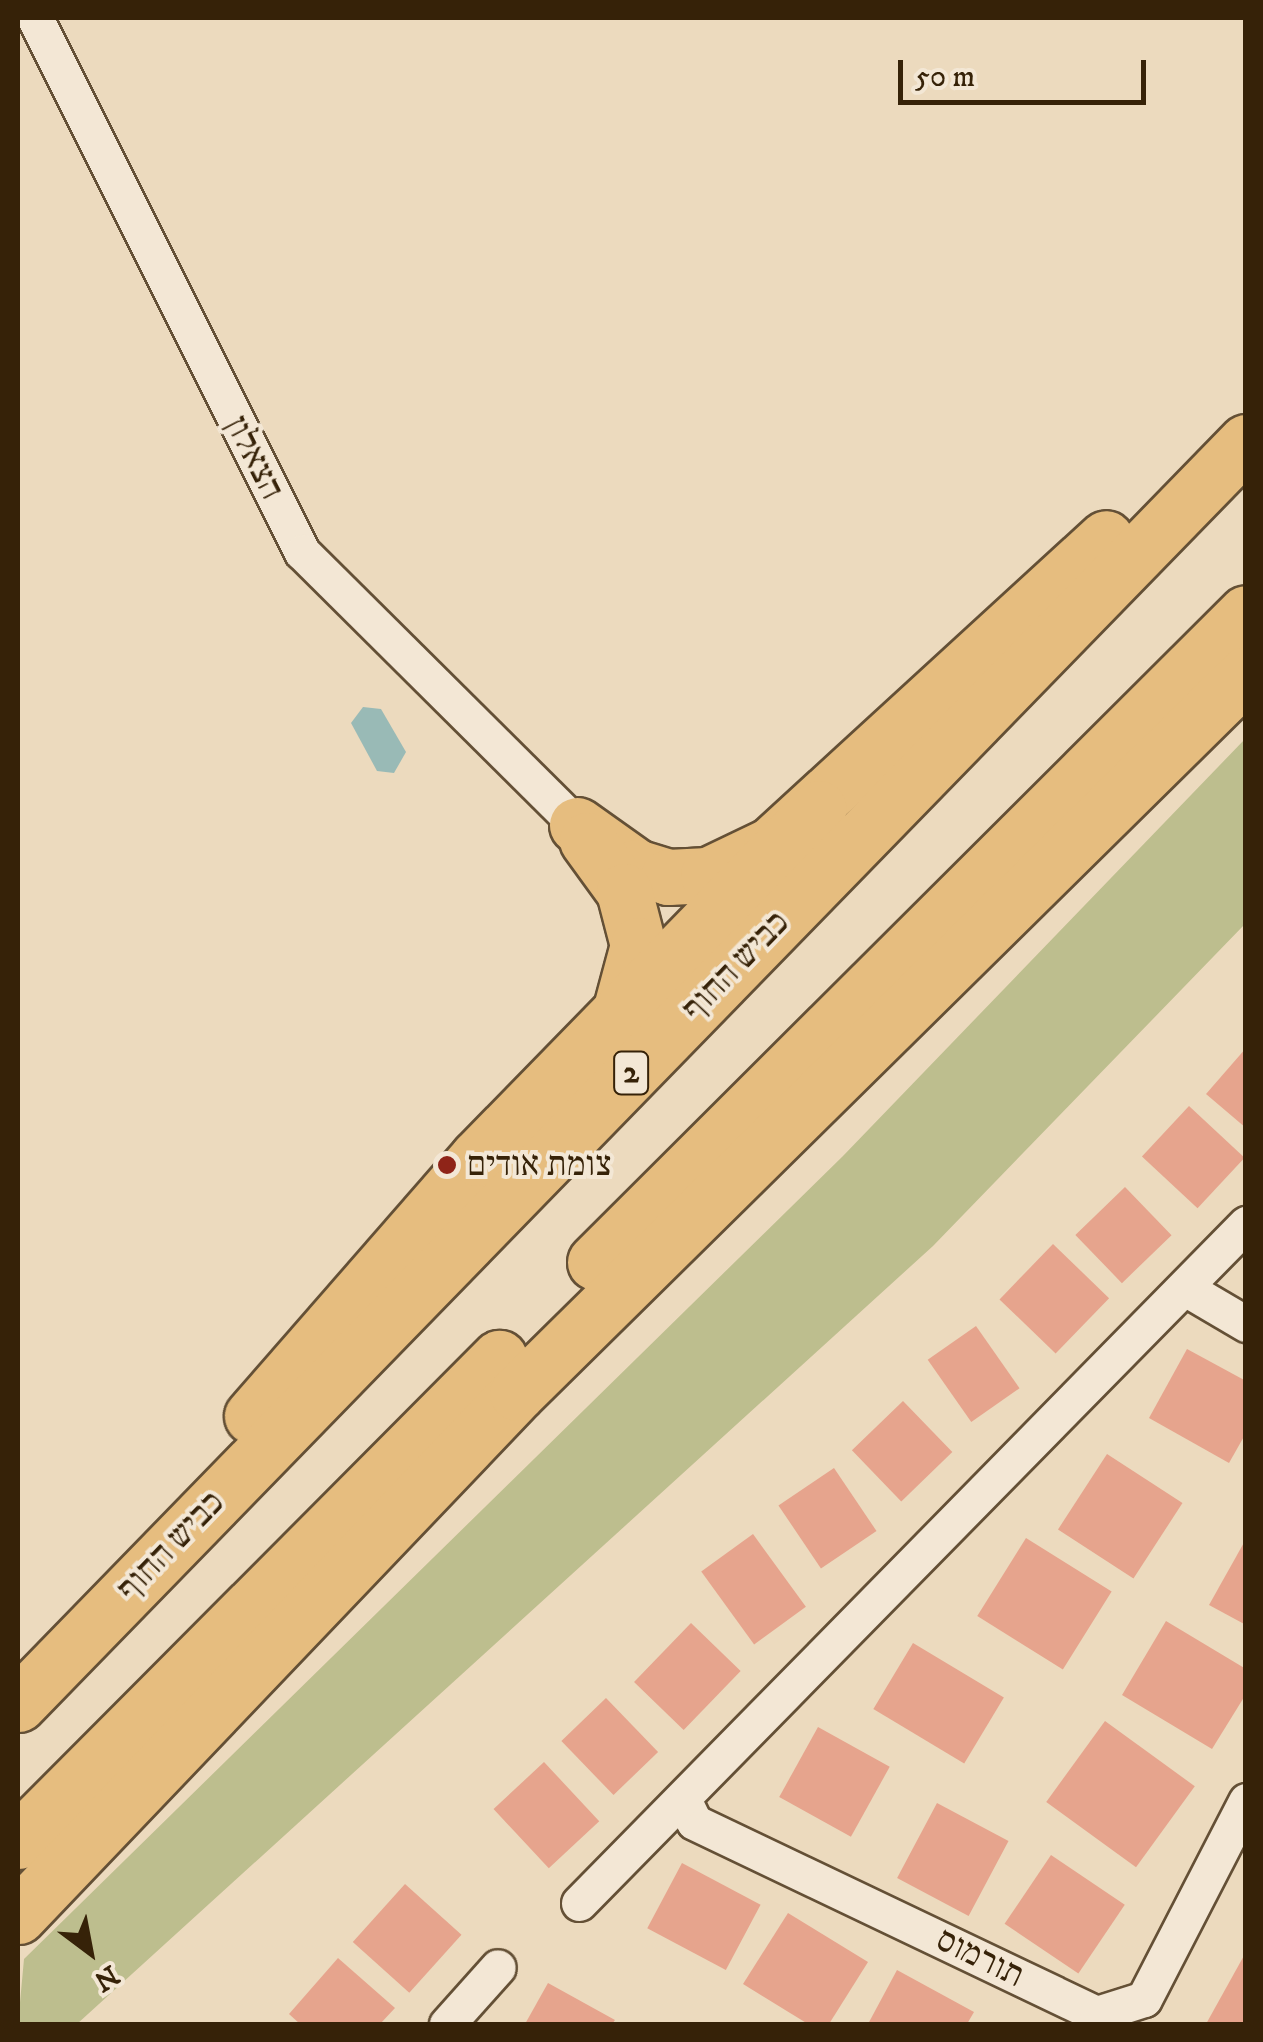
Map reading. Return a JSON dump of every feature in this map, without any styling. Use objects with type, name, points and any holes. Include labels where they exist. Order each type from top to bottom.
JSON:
[{"type":"highway","points":[[21,1700],[354,1293],[819,808],[1246,412]]},
{"type":"highway","name":"כביש החוף","points":[[21,1700],[1246,442]]},
{"type":"highway","points":[[18,1841],[1246,613]]},
{"type":"highway","points":[[18,1916],[517,1393],[1246,674]]},
{"type":"highway","points":[[577,825],[636,867],[708,875],[771,845],[819,808]]},
{"type":"highway","points":[[577,825],[624,891],[638,945],[616,1018]]},
{"type":"street","name":"הצאלון","points":[[35,18],[302,552],[577,825]]},
{"type":"street","points":[[579,1903],[1246,1224]]},
{"type":"street","points":[[1185,1288],[1246,1324]]},
{"type":"street","name":"תורמוס","points":[[683,1799],[694,1822],[1097,2014],[1144,1999],[1246,1800]]},
{"type":"street","points":[[447,2024],[498,1966]]},
{"type":"green space","points":[[1245,739],[1245,924],[933,1246],[77,2024],[18,2024],[24,1959],[843,1156]]},
{"type":"water","points":[[363,707],[381,709],[406,752],[394,773],[377,771],[351,723]]},
{"type":"building","points":[[1246,1048],[1246,1128],[1206,1094]]},
{"type":"building","points":[[1189,1106],[1245,1158],[1198,1208],[1142,1156]]},
{"type":"building","points":[[1125,1187],[1172,1235],[1122,1283],[1075,1235]]},
{"type":"building","points":[[1053,1244],[1109,1298],[1056,1354],[1000,1299]]},
{"type":"building","points":[[976,1326],[1020,1388],[971,1422],[928,1360]]},
{"type":"building","points":[[1187,1349],[1246,1381],[1246,1433],[1229,1463],[1149,1418]]},
{"type":"building","points":[[903,1401],[952,1452],[901,1501],[852,1450]]},
{"type":"building","points":[[1107,1454],[1182,1503],[1133,1578],[1058,1529]]},
{"type":"building","points":[[834,1468],[876,1531],[821,1568],[778,1505]]},
{"type":"building","points":[[753,1534],[806,1607],[754,1644],[701,1572]]},
{"type":"building","points":[[1026,1538],[1112,1592],[1063,1670],[977,1616]]},
{"type":"building","points":[[1246,1539],[1246,1625],[1209,1605]]},
{"type":"building","points":[[1166,1621],[1246,1669],[1246,1694],[1212,1749],[1122,1695]]},
{"type":"building","points":[[691,1623],[741,1671],[684,1730],[634,1682]]},
{"type":"building","points":[[913,1643],[1004,1698],[964,1764],[873,1709]]},
{"type":"building","points":[[606,1698],[658,1752],[614,1795],[561,1741]]},
{"type":"building","points":[[1105,1721],[1195,1786],[1136,1867],[1046,1802]]},
{"type":"building","points":[[818,1727],[890,1767],[851,1837],[779,1797]]},
{"type":"building","points":[[544,1762],[599,1821],[549,1868],[494,1809]]},
{"type":"building","points":[[937,1803],[1009,1841],[969,1916],[897,1878]]},
{"type":"building","points":[[1051,1855],[1125,1905],[1078,1974],[1005,1924]]},
{"type":"building","points":[[682,1863],[761,1905],[726,1970],[647,1928]]},
{"type":"building","points":[[405,1884],[461,1935],[409,1993],[353,1942]]},
{"type":"building","points":[[788,1913],[868,1962],[829,2024],[808,2024],[743,1984]]},
{"type":"building","points":[[1246,1952],[1246,2024],[1206,2024]]},
{"type":"building","points":[[338,1958],[395,2008],[380,2024],[300,2024],[289,2014]]},
{"type":"building","points":[[897,1970],[974,2012],[967,2024],[868,2024]]},
{"type":"building","points":[[548,1983],[615,2020],[612,2024],[525,2024]]},
{"type":"place","name":"צומת אודים","points":[[447,1165]]}]
